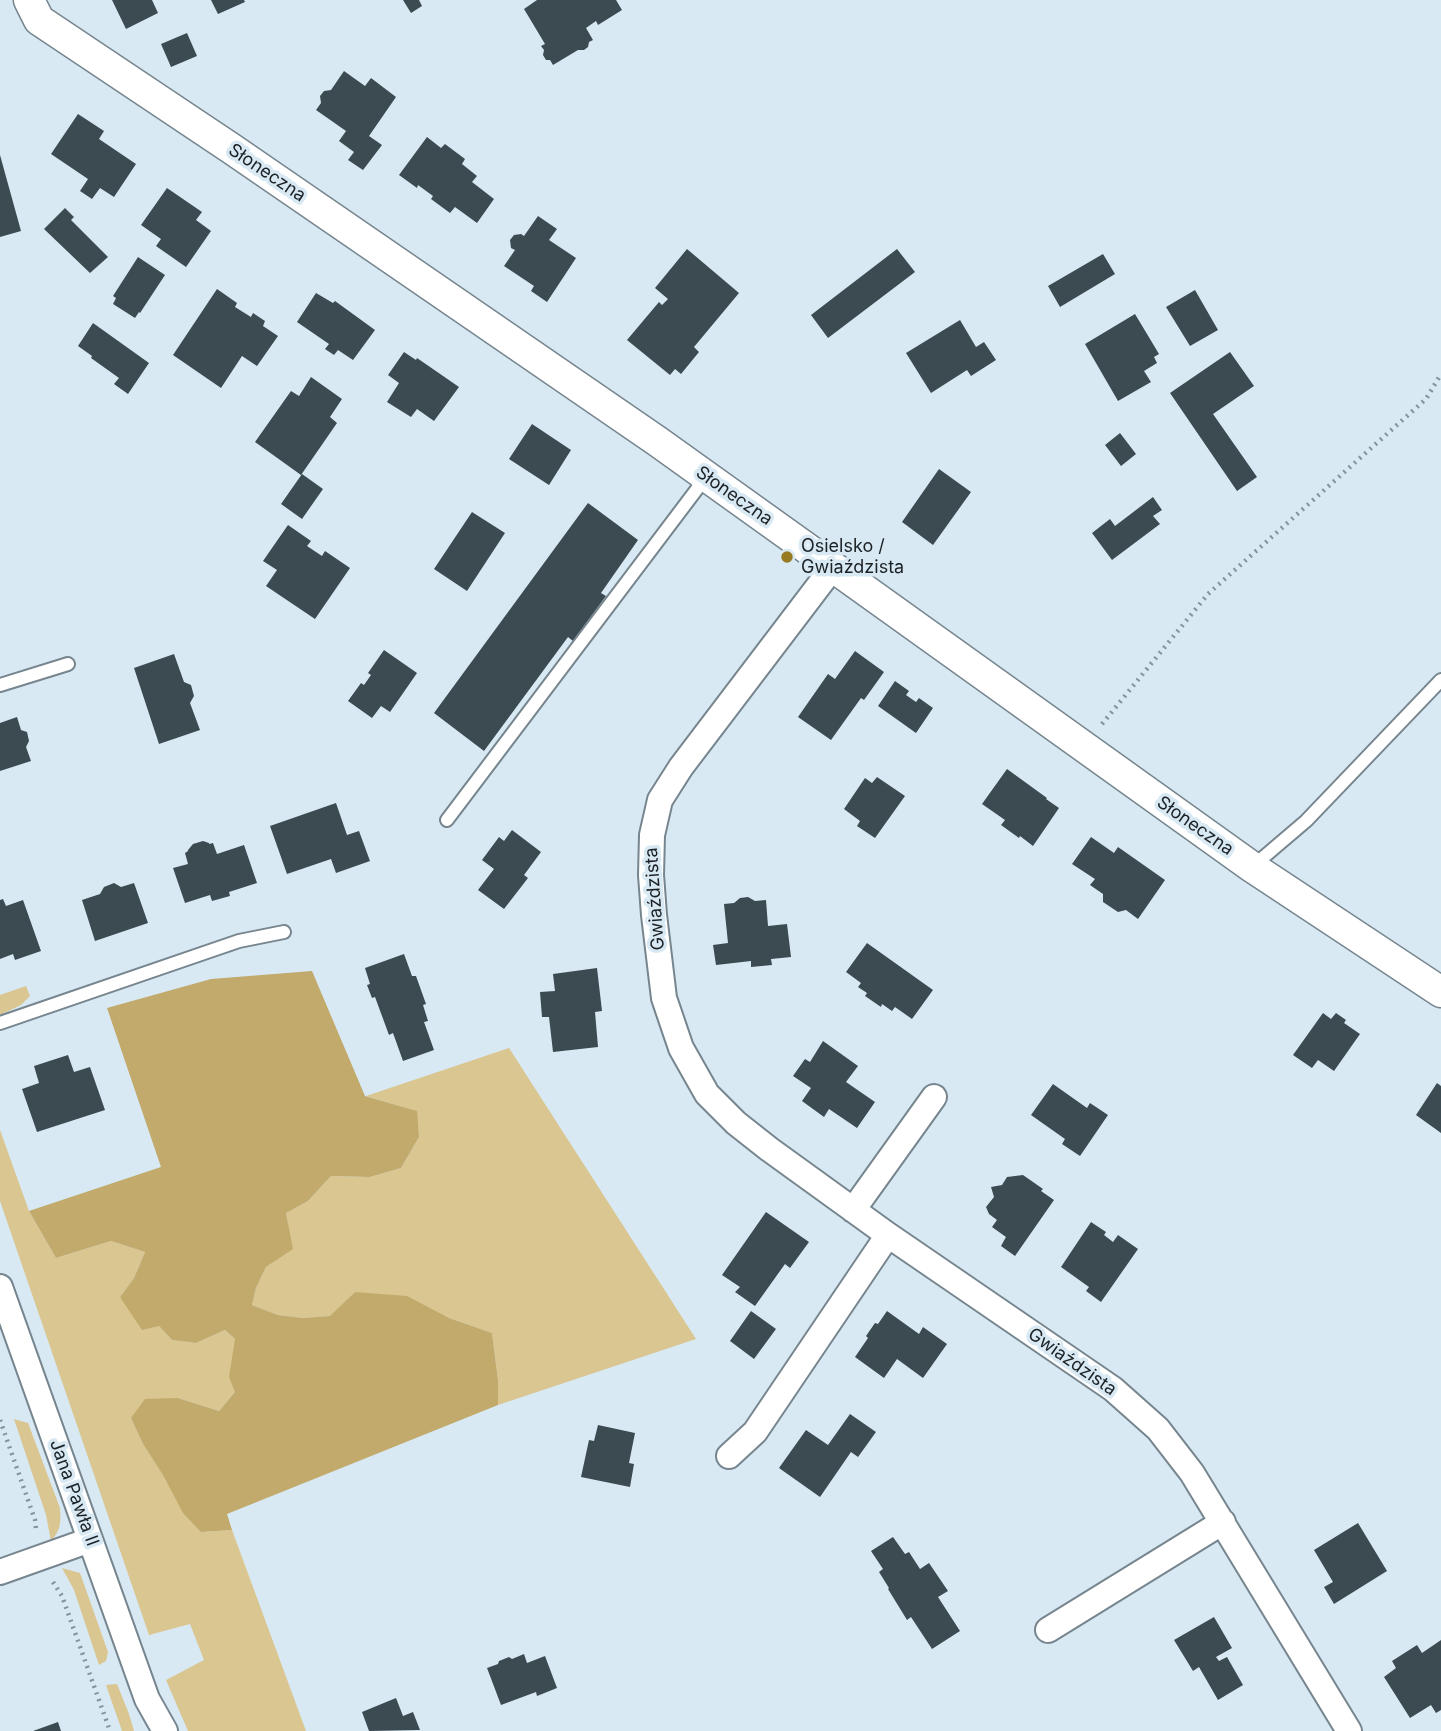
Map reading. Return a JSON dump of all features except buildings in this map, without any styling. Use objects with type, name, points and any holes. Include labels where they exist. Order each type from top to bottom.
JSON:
[{"type":"street","name":"Słoneczna","points":[[29,0],[39,20],[232,149],[704,474],[1252,867],[1441,992]]},
{"type":"street","name":"Gwiaździsta","points":[[833,567],[681,767],[660,800],[652,835],[654,915],[664,998],[681,1048],[707,1094],[736,1123],[888,1235],[1113,1389],[1158,1429],[1192,1473],[1223,1522],[1349,1731]]},
{"type":"street","points":[[853,1210],[934,1097]]},
{"type":"street","points":[[729,1456],[755,1432],[888,1235]]},
{"type":"street","name":"Jana Pawła II","points":[[0,1287],[147,1699],[165,1731]]},
{"type":"street","points":[[1048,1630],[1223,1522]]},
{"type":"street","points":[[0,1572],[90,1540]]},
{"type":"street","name":"Jana Pawła II","points":[[147,1699],[152,1731]]},
{"type":"lane","points":[[446,820],[697,489],[704,474]]},
{"type":"lane","points":[[0,685],[68,664]]},
{"type":"lane","points":[[1252,867],[1306,821],[1441,680]]},
{"type":"lane","points":[[0,1023],[239,941],[285,932]]},
{"type":"path","points":[[1083,746],[1208,594],[1426,398],[1441,374]]},
{"type":"path","points":[[0,1420],[35,1520],[36,1538]]},
{"type":"path","points":[[48,1576],[62,1596],[110,1731]]},
{"type":"shaded area","points":[[312,971],[365,1096],[417,1111],[419,1137],[401,1168],[370,1177],[331,1176],[308,1201],[286,1213],[293,1249],[266,1267],[256,1288],[252,1305],[278,1315],[303,1318],[330,1316],[355,1292],[407,1296],[449,1318],[492,1333],[498,1405],[227,1514],[232,1530],[201,1532],[183,1513],[131,1418],[145,1399],[178,1398],[219,1411],[235,1392],[229,1377],[235,1339],[225,1330],[196,1343],[172,1340],[159,1326],[142,1330],[120,1297],[134,1278],[145,1252],[111,1241],[56,1258],[29,1211],[161,1167],[107,1008],[211,979]]},
{"type":"shaded area","points":[[26,986],[30,996],[21,1005],[0,1015],[0,995]]},
{"type":"shaded area","points":[[509,1048],[696,1339],[498,1405],[492,1333],[355,1292],[331,1316],[303,1318],[278,1315],[252,1305],[256,1288],[266,1267],[292,1249],[286,1213],[308,1201],[331,1176],[370,1177],[401,1168],[419,1137],[416,1111],[366,1096]]},
{"type":"shaded area","points":[[0,1130],[29,1211],[56,1258],[111,1241],[145,1252],[134,1278],[120,1297],[159,1326],[172,1340],[196,1343],[225,1330],[236,1340],[233,1354],[235,1392],[219,1411],[178,1398],[131,1418],[143,1444],[201,1532],[232,1530],[306,1731],[188,1731],[166,1680],[204,1660],[190,1624],[149,1635],[0,1201]]},
{"type":"shaded area","points":[[14,1419],[28,1423],[60,1508],[60,1526],[51,1541],[46,1515]]},
{"type":"shaded area","points":[[62,1568],[80,1573],[108,1652],[106,1661],[99,1665],[74,1590]]},
{"type":"shaded area","points":[[117,1684],[134,1731],[122,1731],[106,1685]]},
{"type":"place","name":"Osielsko / Gwiaździsta","points":[[787,557]]}]
